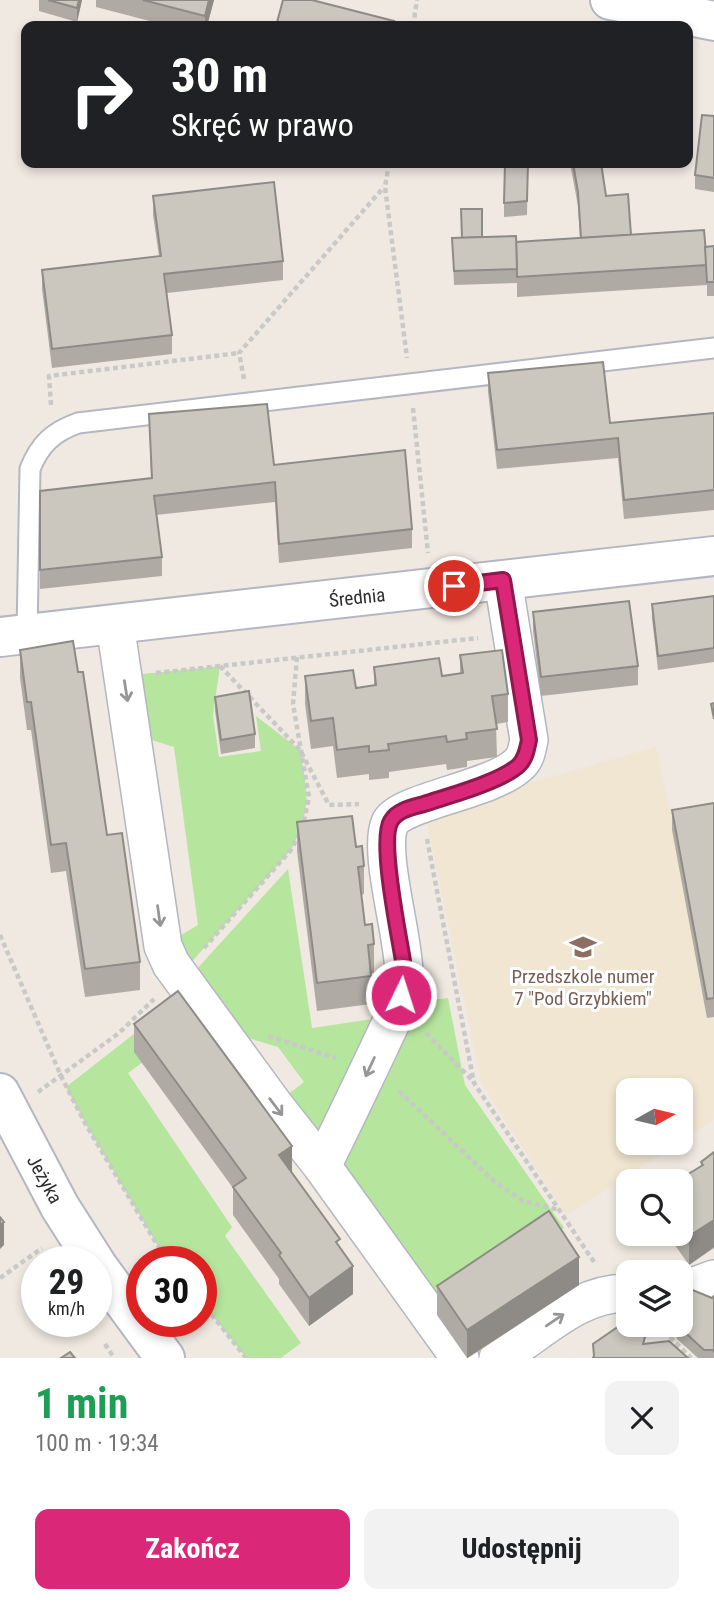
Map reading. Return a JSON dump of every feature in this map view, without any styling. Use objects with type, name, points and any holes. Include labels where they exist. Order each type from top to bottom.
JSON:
[{"type":"street","points":[[610,0],[714,21]]},
{"type":"street","name":"Średnia","points":[[13,635],[714,556]]},
{"type":"street","points":[[322,1166],[369,1069],[397,1004],[404,978],[386,845],[390,822],[400,812],[453,795],[508,772],[519,764],[526,754],[529,740],[503,580]]},
{"type":"street","points":[[115,624],[163,946],[171,964],[322,1166],[460,1358]]},
{"type":"street","name":"Jeżyka","points":[[5,1103],[60,1207],[85,1246]]},
{"type":"street","points":[[693,1287],[714,1279]]},
{"type":"street","name":"Jeżyka","points":[[112,1285],[165,1358]]},
{"type":"street","points":[[498,1358],[578,1305],[616,1295]]},
{"type":"lane","points":[[13,635],[30,469],[46,440],[78,423],[714,348]]},
{"type":"path","points":[[414,21],[417,0]]},
{"type":"path","points":[[54,435],[49,376],[239,353],[385,187]]},
{"type":"path","points":[[239,353],[249,403]]},
{"type":"path","points":[[123,676],[510,635]]},
{"type":"path","points":[[5,1103],[61,1076],[119,1033],[180,975],[291,850],[302,827],[309,797],[293,704],[297,657]]},
{"type":"path","points":[[220,666],[300,750],[329,805],[368,803]]},
{"type":"path","points":[[421,805],[474,1083]]},
{"type":"path","points":[[0,934],[61,1076],[85,1123],[158,1246]]},
{"type":"path","points":[[397,1004],[474,1083],[559,1210],[616,1285]]},
{"type":"path","points":[[264,1035],[369,1069],[389,1080],[495,1182],[523,1201],[559,1210]]},
{"type":"path","points":[[0,1278],[21,1263]]},
{"type":"path","points":[[217,1321],[246,1358]]},
{"type":"path","points":[[670,1337],[691,1358]]},
{"type":"shaded area","name":"Przedszkole numer 7 \"Pod Grzybkiem\"","points":[[656,747],[669,809],[714,802],[714,1119],[693,1133],[693,1078],[616,1078],[616,1155],[660,1155],[638,1169],[616,1169],[616,1183],[566,1216],[481,1082],[425,813]]},
{"type":"green space","points":[[220,666],[213,715],[219,757],[261,751],[256,716],[300,750],[306,790],[305,812],[291,850],[180,975],[163,946],[198,925],[174,747],[132,734],[123,676]]},
{"type":"green space","points":[[288,869],[312,1028],[373,1019],[397,1004],[448,998],[465,1085],[564,1228],[437,1315],[274,1105],[304,1082],[278,1047],[219,1029],[185,982]]},
{"type":"green space","points":[[162,1012],[174,1039],[128,1073],[232,1227],[225,1236],[301,1343],[281,1358],[246,1358],[217,1321],[217,1246],[158,1246],[66,1087]]},
{"type":"building","points":[[48,0],[79,0],[77,8]]},
{"type":"building","points":[[143,0],[209,0],[205,16]]},
{"type":"building","points":[[283,0],[312,0],[394,21],[277,21]]},
{"type":"building","points":[[702,115],[714,116],[714,178],[695,175]]},
{"type":"building","points":[[505,168],[528,168],[527,201],[504,203]]},
{"type":"building","points":[[574,168],[602,168],[606,196],[628,194],[631,235],[581,238]]},
{"type":"building","points":[[274,182],[283,261],[164,274],[172,335],[52,349],[42,270],[161,256],[153,196]]},
{"type":"building","points":[[461,209],[482,209],[482,237],[462,238]]},
{"type":"building","points":[[704,230],[707,265],[517,277],[516,242]]},
{"type":"building","points":[[516,236],[517,269],[454,271],[452,238]]},
{"type":"building","points":[[714,246],[714,282],[707,282],[705,247]]},
{"type":"building","points":[[603,362],[610,423],[714,413],[714,490],[624,500],[618,438],[497,450],[488,373]]},
{"type":"building","points":[[267,404],[274,465],[405,450],[412,529],[279,544],[275,482],[154,496],[162,557],[40,570],[40,491],[152,478],[149,414]]},
{"type":"building","points":[[714,596],[714,648],[658,656],[652,604]]},
{"type":"building","points":[[629,601],[638,666],[541,677],[533,612]]},
{"type":"building","points":[[73,641],[78,672],[83,672],[107,835],[122,833],[140,962],[85,969],[66,843],[51,845],[31,702],[27,702],[20,650]]},
{"type":"building","points":[[502,650],[508,694],[492,696],[497,729],[466,733],[467,739],[447,742],[446,736],[388,744],[389,750],[369,752],[369,746],[337,750],[333,718],[311,721],[305,676],[353,670],[356,688],[376,685],[374,667],[439,658],[442,676],[463,673],[460,655]]},
{"type":"building","points":[[249,691],[255,734],[221,740],[215,697]]},
{"type":"building","points":[[714,803],[714,998],[707,999],[672,810]]},
{"type":"building","points":[[352,816],[356,847],[362,846],[364,866],[358,867],[365,925],[372,924],[374,944],[368,945],[371,976],[317,983],[297,822]]},
{"type":"building","points":[[178,991],[292,1146],[279,1155],[340,1239],[336,1242],[353,1266],[309,1298],[279,1255],[281,1253],[233,1187],[246,1178],[134,1024]]},
{"type":"building","points":[[714,1152],[714,1220],[693,1233],[693,1171],[703,1165],[701,1162]]},
{"type":"building","points":[[549,1211],[579,1257],[467,1330],[437,1286]]},
{"type":"building","points":[[693,1290],[712,1298],[714,1296],[714,1352],[704,1350],[690,1337],[693,1337]]},
{"type":"building","points":[[616,1328],[616,1337],[645,1337],[643,1344],[669,1341],[688,1358],[593,1358],[593,1344]]},
{"type":"building","points":[[70,1352],[75,1358],[61,1358]]},
{"type":"place","name":"Przedszkole numer 7 \"Pod Grzybkiem\"","points":[[583,947]]},
{"type":"route","points":[[401,995],[403,961],[386,845],[390,822],[400,812],[453,795],[508,772],[519,764],[526,754],[529,740],[503,580],[454,586]]}]
